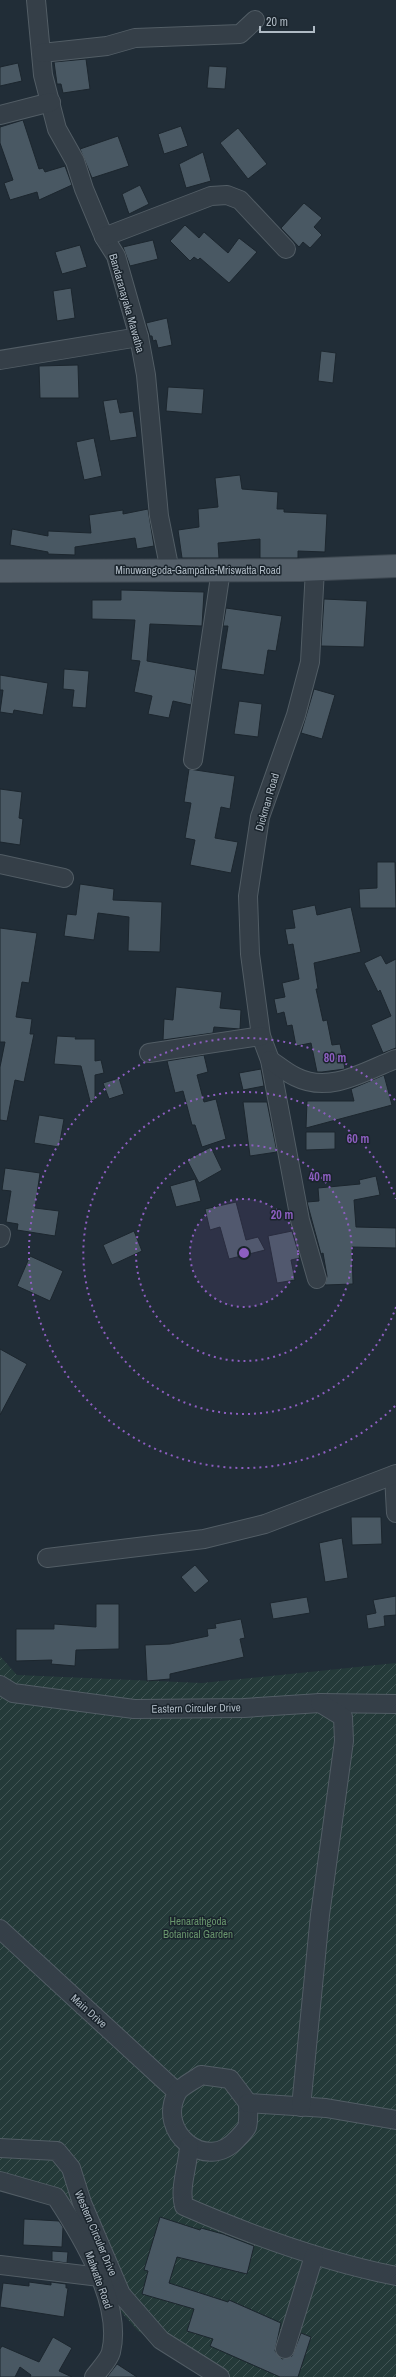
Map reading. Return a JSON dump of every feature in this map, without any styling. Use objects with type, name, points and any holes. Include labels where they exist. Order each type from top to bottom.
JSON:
[{"type":"main road","name":"Minuwangoda-Gampaha-Mriswatta Road","points":[[0,571],[170,571],[315,569],[396,566]]},
{"type":"street","name":"Bandaranayaka Mawatha","points":[[36,0],[43,75],[57,129],[75,160],[84,189],[104,237],[116,256],[139,337],[146,375],[159,516],[170,571]]},
{"type":"street","points":[[42,53],[107,46],[135,38],[240,34],[255,20]]},
{"type":"street","points":[[0,115],[51,102]]},
{"type":"street","points":[[104,237],[212,196],[227,195],[240,200],[286,249]]},
{"type":"street","points":[[0,360],[139,337]]},
{"type":"street","name":"Dickman Road","points":[[315,569],[310,662],[296,715],[260,817],[248,896],[250,954],[261,1036],[270,1060],[300,1220],[317,1279]]},
{"type":"street","points":[[194,760],[221,570]]},
{"type":"street","points":[[0,864],[64,878]]},
{"type":"street","points":[[149,1052],[261,1036]]},
{"type":"street","points":[[270,1060],[297,1078],[316,1084],[347,1080],[396,1059]]},
{"type":"street","points":[[47,1558],[204,1540],[265,1524],[395,1475],[396,1513]]},
{"type":"street","name":"Eastern Circuler Drive","points":[[0,1685],[12,1693],[134,1709],[244,1708],[320,1703],[396,1704]]},
{"type":"street","points":[[301,2107],[320,1915],[344,1741],[343,1717],[320,1703]]},
{"type":"street","name":"Main Drive","points":[[0,1929],[177,2092]]},
{"type":"street","points":[[201,2075],[230,2079],[248,2103],[246,2128],[230,2148],[205,2152],[189,2146],[176,2131],[171,2111],[177,2092],[201,2075]]},
{"type":"street","points":[[248,2103],[326,2108],[396,2120]]},
{"type":"street","points":[[189,2146],[188,2167],[180,2193],[184,2206],[242,2232],[314,2256],[396,2276]]},
{"type":"street","name":"Western Circuler Drive","points":[[0,2148],[57,2151],[71,2168],[82,2203],[121,2294],[160,2340],[220,2377]]},
{"type":"street","name":"Malwatte Road","points":[[0,2181],[56,2197],[79,2232],[96,2264],[113,2320],[111,2352],[94,2377]]},
{"type":"street","points":[[285,2349],[314,2256]]},
{"type":"street","points":[[0,2265],[100,2277]]},
{"type":"green space","name":"Henarathgoda Botanical Garden","points":[[0,1656],[17,1675],[202,1683],[396,1663],[396,2377],[201,2377],[137,2330],[122,2313],[72,2203],[56,2188],[0,2173]]},
{"type":"building","points":[[86,59],[90,89],[63,93],[61,84],[57,84],[54,62]]},
{"type":"building","points":[[18,63],[22,81],[0,86],[0,67]]},
{"type":"building","points":[[209,66],[227,67],[225,89],[207,88]]},
{"type":"building","points":[[23,120],[39,169],[43,168],[45,172],[65,166],[72,185],[39,200],[37,192],[10,200],[4,183],[13,180],[0,143],[0,127]]},
{"type":"building","points":[[181,126],[188,146],[164,154],[158,134]]},
{"type":"building","points":[[238,128],[267,164],[248,179],[220,143]]},
{"type":"building","points":[[118,136],[129,166],[92,178],[80,149]]},
{"type":"building","points":[[203,152],[211,181],[186,188],[179,164]]},
{"type":"building","points":[[140,185],[149,204],[129,214],[122,194]]},
{"type":"building","points":[[304,203],[322,218],[314,227],[322,235],[310,248],[303,242],[299,247],[281,228]]},
{"type":"building","points":[[185,225],[199,238],[204,232],[228,253],[239,238],[257,252],[229,283],[200,258],[198,260],[194,257],[190,261],[170,241]]},
{"type":"building","points":[[153,240],[158,259],[130,266],[123,247]]},
{"type":"building","points":[[80,245],[87,267],[62,274],[55,252]]},
{"type":"building","points":[[71,288],[75,318],[57,321],[53,291]]},
{"type":"building","points":[[167,318],[172,345],[158,348],[156,340],[153,341],[152,336],[150,336],[146,323]]},
{"type":"building","points":[[321,351],[336,353],[333,383],[318,381]]},
{"type":"building","points":[[78,365],[79,398],[40,398],[39,366]]},
{"type":"building","points":[[168,387],[204,389],[202,414],[166,411]]},
{"type":"building","points":[[117,399],[120,413],[133,411],[137,437],[110,441],[103,401]]},
{"type":"building","points":[[94,438],[102,476],[84,480],[76,442]]},
{"type":"building","points":[[240,475],[242,489],[278,492],[277,509],[284,509],[284,512],[327,514],[325,552],[298,551],[298,558],[260,558],[260,539],[218,543],[219,558],[182,558],[178,530],[199,527],[198,509],[218,507],[215,478]]},
{"type":"building","points":[[148,509],[154,546],[137,549],[135,538],[75,547],[75,555],[48,554],[48,552],[10,545],[12,529],[48,536],[48,531],[91,533],[89,515],[123,510],[123,514]]},
{"type":"building","points":[[121,590],[204,592],[202,626],[150,624],[147,661],[196,670],[191,705],[173,701],[169,718],[148,714],[152,696],[134,692],[140,661],[131,660],[135,620],[92,619],[92,600],[121,600]]},
{"type":"building","points":[[324,599],[367,601],[364,647],[321,646]]},
{"type":"building","points":[[226,608],[282,616],[276,651],[268,650],[264,675],[221,669],[228,626],[223,626]]},
{"type":"building","points":[[64,669],[89,671],[86,708],[72,707],[74,690],[63,689]]},
{"type":"building","points":[[0,675],[48,683],[43,715],[14,710],[13,714],[0,712],[3,690],[0,690]]},
{"type":"building","points":[[314,689],[335,695],[322,739],[301,733]]},
{"type":"building","points":[[239,701],[262,704],[258,737],[234,734]]},
{"type":"building","points":[[189,769],[235,776],[230,809],[221,807],[215,838],[238,842],[231,873],[190,865],[195,840],[185,838],[191,803],[184,802]]},
{"type":"building","points":[[0,789],[22,792],[19,818],[23,819],[20,845],[0,842]]},
{"type":"building","points":[[377,862],[395,862],[396,908],[360,908],[359,889],[377,888]]},
{"type":"building","points":[[80,884],[114,889],[113,900],[162,902],[160,952],[128,951],[129,917],[98,913],[94,940],[64,936],[67,914],[76,915]]},
{"type":"building","points":[[315,905],[317,915],[351,907],[361,952],[314,963],[318,989],[316,989],[323,1021],[327,1020],[332,1045],[340,1044],[345,1069],[322,1072],[317,1072],[311,1043],[296,1046],[292,1025],[287,1026],[284,1012],[277,1014],[274,999],[285,997],[282,983],[299,979],[293,944],[288,945],[285,929],[295,928],[292,910]]},
{"type":"building","points":[[0,928],[37,933],[29,983],[22,982],[16,1017],[32,1019],[30,1034],[34,1034],[24,1082],[15,1080],[7,1121],[0,1120],[0,1067],[5,1042],[0,1042]]},
{"type":"building","points":[[381,955],[386,964],[396,959],[396,1048],[383,1053],[371,1025],[391,1016],[380,990],[378,992],[364,963]]},
{"type":"building","points":[[176,987],[222,992],[220,1008],[241,1010],[240,1029],[214,1027],[213,1033],[163,1040],[164,1019],[173,1020]]},
{"type":"building","points":[[57,1036],[76,1037],[75,1039],[95,1039],[95,1061],[101,1060],[104,1073],[95,1075],[95,1100],[90,1101],[81,1066],[54,1064]]},
{"type":"building","points":[[204,1055],[208,1072],[197,1075],[204,1102],[216,1099],[226,1139],[202,1147],[195,1125],[192,1125],[183,1091],[175,1093],[167,1061]]},
{"type":"building","points":[[261,1069],[264,1086],[243,1090],[239,1073]]},
{"type":"building","points":[[384,1075],[392,1105],[306,1128],[307,1101],[354,1101],[351,1089]]},
{"type":"building","points":[[119,1078],[124,1094],[109,1099],[103,1083]]},
{"type":"building","points":[[243,1102],[267,1102],[277,1152],[250,1156]]},
{"type":"building","points":[[39,1115],[64,1119],[59,1147],[34,1143]]},
{"type":"building","points":[[306,1132],[335,1132],[335,1149],[306,1150]]},
{"type":"building","points":[[211,1147],[222,1170],[199,1183],[187,1160]]},
{"type":"building","points":[[5,1168],[40,1173],[35,1208],[59,1211],[55,1236],[17,1230],[18,1224],[6,1222],[11,1191],[2,1190]]},
{"type":"building","points":[[376,1176],[380,1195],[354,1200],[356,1227],[396,1228],[396,1248],[352,1247],[353,1284],[325,1285],[327,1276],[323,1253],[321,1254],[307,1202],[319,1201],[318,1188],[360,1184],[359,1180]]},
{"type":"building","points":[[195,1179],[201,1201],[176,1207],[170,1186]]},
{"type":"building","points":[[236,1202],[246,1240],[258,1237],[265,1250],[229,1259],[220,1227],[210,1230],[205,1209]]},
{"type":"building","points":[[134,1231],[142,1251],[112,1265],[103,1245]]},
{"type":"building","points":[[292,1231],[300,1258],[291,1260],[295,1280],[277,1283],[268,1236]]},
{"type":"building","points":[[30,1256],[63,1271],[50,1301],[17,1286]]},
{"type":"building","points":[[0,1349],[27,1364],[0,1415]]},
{"type":"building","points":[[351,1517],[381,1517],[382,1544],[352,1545]]},
{"type":"building","points":[[342,1538],[348,1578],[325,1582],[319,1543]]},
{"type":"building","points":[[195,1565],[209,1581],[195,1593],[181,1577]]},
{"type":"building","points":[[396,1596],[396,1615],[384,1616],[385,1626],[368,1629],[366,1615],[376,1613],[373,1600]]},
{"type":"building","points":[[307,1597],[310,1613],[273,1619],[270,1603]]},
{"type":"building","points":[[96,1604],[119,1604],[119,1649],[76,1650],[75,1666],[51,1664],[52,1660],[16,1661],[16,1629],[54,1629],[54,1624],[96,1627]]},
{"type":"building","points":[[241,1619],[245,1638],[240,1639],[244,1657],[170,1674],[170,1679],[147,1681],[145,1645],[170,1644],[208,1636],[207,1629],[216,1628],[215,1624]]},
{"type":"building","points":[[160,2217],[200,2230],[201,2228],[223,2234],[254,2246],[247,2274],[177,2257],[169,2283],[228,2302],[229,2300],[281,2323],[275,2351],[282,2359],[292,2356],[301,2333],[311,2337],[298,2377],[280,2377],[210,2346],[213,2339],[187,2331],[194,2309],[142,2294],[148,2271],[144,2270]]},
{"type":"building","points":[[24,2219],[59,2221],[63,2227],[62,2247],[23,2245]]},
{"type":"building","points":[[52,2251],[68,2252],[67,2263],[52,2261]]},
{"type":"building","points":[[29,2282],[51,2285],[51,2282],[66,2284],[66,2288],[68,2288],[64,2317],[0,2307],[3,2283],[29,2286]]},
{"type":"building","points":[[53,2337],[72,2348],[59,2371],[72,2377],[30,2377],[31,2375],[20,2367],[15,2377],[0,2377],[0,2349],[2,2346],[39,2362]]},
{"type":"building","points":[[117,2364],[137,2377],[107,2377]]}]
